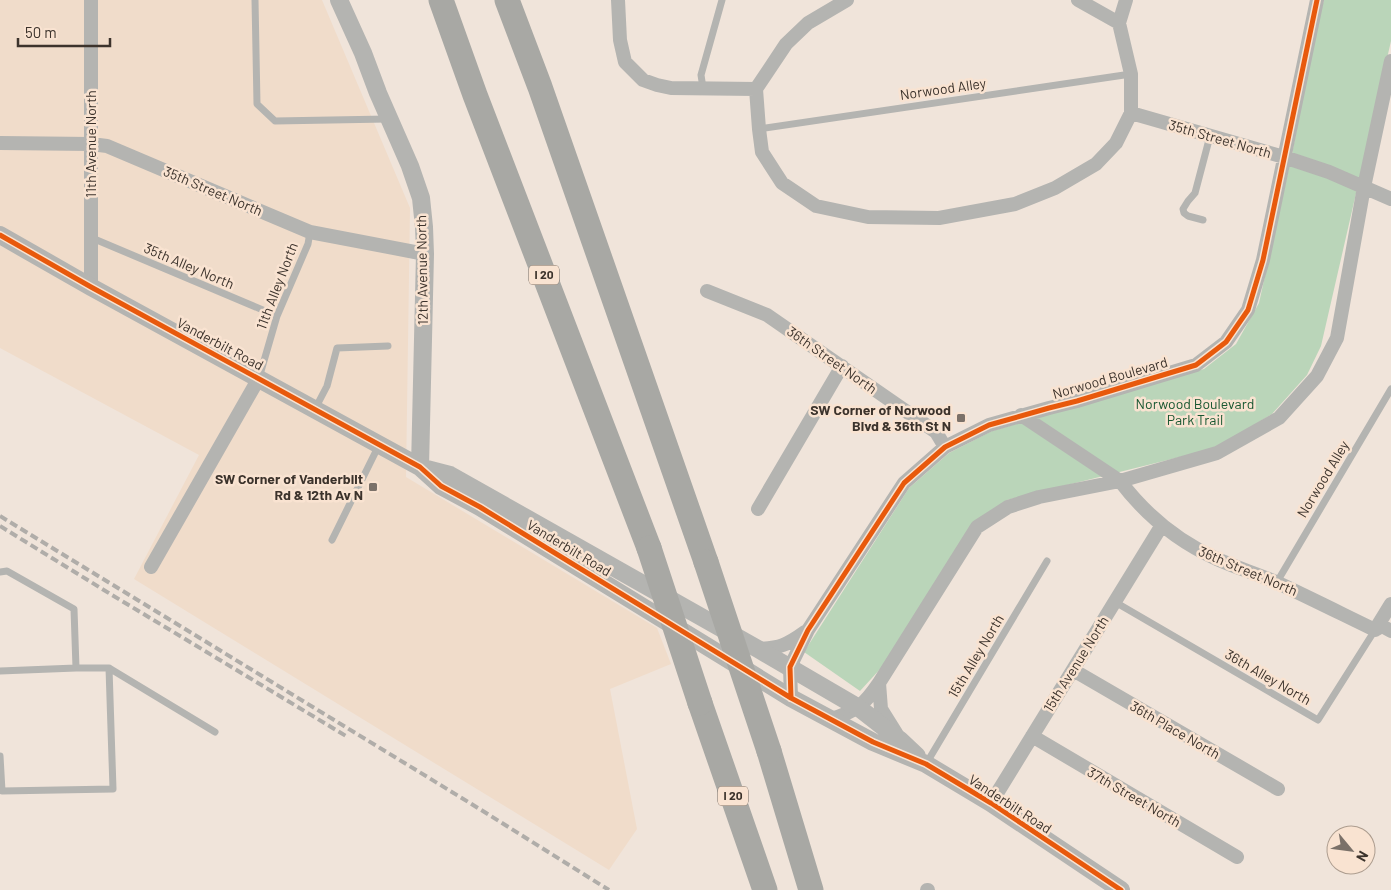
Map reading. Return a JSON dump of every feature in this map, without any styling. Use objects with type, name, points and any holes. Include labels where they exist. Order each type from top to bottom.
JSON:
[{"type":"highway","points":[[433,0],[475,95]]},
{"type":"highway","name":"I 20","points":[[441,0],[475,95],[648,548],[765,890]]},
{"type":"highway","points":[[507,0],[540,87],[706,562],[769,751],[812,890]]},
{"type":"highway","points":[[520,0],[540,87]]},
{"type":"street","name":"11th Avenue North","points":[[91,0],[91,287]]},
{"type":"street","name":"12th Avenue North","points":[[339,0],[410,166],[420,198],[425,254],[420,467]]},
{"type":"street","points":[[618,0],[620,40],[625,62],[643,80],[671,88],[756,89]]},
{"type":"street","points":[[847,0],[808,23],[786,44],[756,89],[762,152],[782,183],[816,206],[868,217],[939,218],[1015,204],[1055,188],[1096,164],[1116,144],[1131,113],[1131,74],[1119,23],[1126,0]]},
{"type":"street","points":[[1078,0],[1119,23]]},
{"type":"street","name":"Norwood Boulevard","points":[[791,698],[790,667],[808,630],[904,483],[945,447],[989,424],[1077,402],[1196,365],[1226,342],[1248,310],[1264,260],[1318,0]]},
{"type":"street","points":[[831,719],[848,714],[868,700],[977,528],[1008,507],[1039,497],[1120,481],[1217,453],[1279,418],[1317,376],[1337,338],[1364,187],[1391,61]]},
{"type":"street","name":"35th Street North","points":[[1131,113],[1284,157],[1329,172],[1391,199]]},
{"type":"street","name":"35th Street North","points":[[0,143],[91,144],[108,146],[310,232],[425,254]]},
{"type":"street","name":"Vanderbilt Road","points":[[0,235],[91,287],[420,467],[442,486],[480,507],[791,698],[873,742],[926,764],[990,803],[1121,890]]},
{"type":"street","name":"36th Street North","points":[[707,291],[767,315],[936,432],[945,447]]},
{"type":"street","points":[[758,509],[842,366]]},
{"type":"street","points":[[151,567],[259,378]]},
{"type":"street","name":"36th Street North","points":[[1021,415],[1120,481],[1162,525],[1191,547],[1276,582],[1374,630],[1382,626],[1391,631]]},
{"type":"street","name":"Vanderbilt Road","points":[[420,467],[450,475],[790,667],[859,708],[900,740],[926,764]]},
{"type":"street","name":"15th Avenue North","points":[[990,803],[1162,525]]},
{"type":"street","points":[[1374,630],[1391,604]]},
{"type":"street","points":[[758,649],[780,647],[793,641],[808,630]]},
{"type":"street","name":"36th Place North","points":[[1072,670],[1278,789]]},
{"type":"street","points":[[880,683],[883,715],[900,740]]},
{"type":"street","name":"37th Street North","points":[[1032,736],[1237,857]]},
{"type":"lane","points":[[255,0],[257,104],[275,122],[390,119]]},
{"type":"lane","points":[[703,88],[701,75],[722,0]]},
{"type":"lane","name":"Norwood Alley","points":[[759,129],[1131,74]]},
{"type":"lane","points":[[1203,220],[1188,216],[1183,210],[1195,193],[1210,136]]},
{"type":"lane","name":"11th Alley North","points":[[259,378],[277,316],[308,244],[310,232]]},
{"type":"lane","name":"35th Alley North","points":[[92,238],[277,316]]},
{"type":"lane","points":[[315,409],[327,386],[336,348],[388,346]]},
{"type":"lane","name":"Norwood Alley","points":[[1276,582],[1391,389]]},
{"type":"lane","points":[[332,540],[380,445]]},
{"type":"lane","name":"15th Alley North","points":[[926,764],[1047,561]]},
{"type":"lane","points":[[0,572],[7,571],[74,609],[76,668]]},
{"type":"lane","name":"36th Alley North","points":[[1115,602],[1318,720],[1374,630]]},
{"type":"lane","points":[[0,756],[2,791],[112,789],[109,668]]},
{"type":"lane","points":[[0,671],[109,668],[215,732]]},
{"type":"shaded area","points":[[0,0],[322,0],[410,208],[406,477],[657,628],[671,664],[610,689],[637,829],[609,870],[134,579],[199,455],[0,348]]},
{"type":"green space","name":"Norwood Boulevard Park Trail","points":[[1324,0],[1391,0],[1391,41],[1321,346],[1307,375],[1272,414],[1216,448],[1007,500],[975,521],[882,667],[860,691],[804,652],[909,488],[949,453],[992,431],[1204,369],[1236,344],[1259,303],[1292,154],[1316,28]]},
{"type":"railway","points":[[0,516],[609,890]]},
{"type":"railway","points":[[0,526],[346,736]]},
{"type":"cycle path","points":[[791,698],[790,667],[808,630],[904,483],[945,447],[989,425],[1196,365],[1226,342],[1248,310],[1263,260],[1317,0]]},
{"type":"cycle path","points":[[0,235],[91,287],[420,467],[441,486],[480,507],[791,698],[873,742],[926,764],[991,803],[1121,890]]},
{"type":"place","name":"SW Corner of Norwood Blvd & 36th St N","points":[[961,418]]},
{"type":"place","name":"SW Corner of Vanderbilt Rd & 12th Av N","points":[[373,487]]}]
